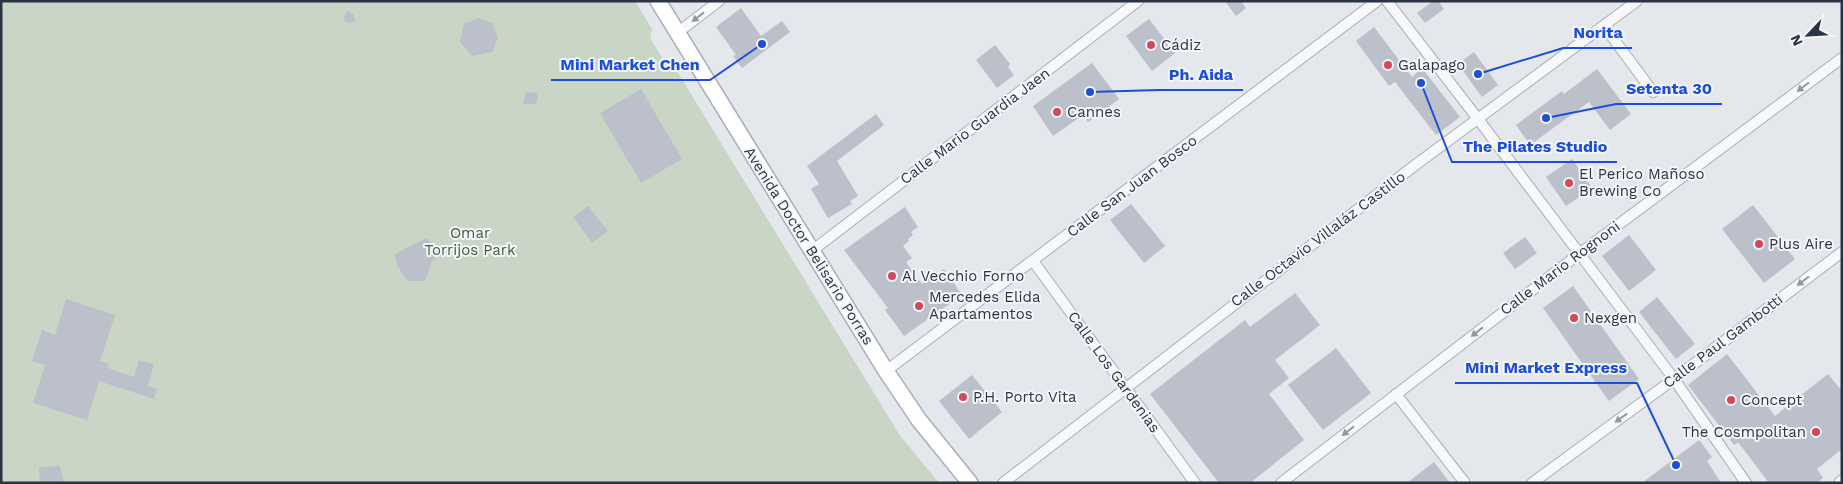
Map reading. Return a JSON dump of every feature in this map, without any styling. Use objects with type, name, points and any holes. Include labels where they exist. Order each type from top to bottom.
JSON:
[{"type":"street","name":"Avenida Doctor Belisario Porras","points":[[658,1],[886,371],[919,420],[970,483]]},
{"type":"street","points":[[677,33],[718,1]]},
{"type":"street","name":"Calle Mario Guardia Jaen","points":[[813,250],[1138,1]]},
{"type":"street","name":"Calle San Juan Bosco","points":[[886,371],[1377,1]]},
{"type":"street","points":[[1386,1],[1478,119],[1674,379],[1746,483]]},
{"type":"street","name":"Calle Octavio Villaláz Castillo","points":[[1002,483],[1421,161],[1637,1]]},
{"type":"street","points":[[1604,26],[1654,92]]},
{"type":"street","name":"Calle Mario Rognoni","points":[[1281,483],[1579,254],[1842,58]]},
{"type":"street","name":"Calle Paul Gambotti","points":[[1532,483],[1842,252]]},
{"type":"street","name":"Calle Los Gardenias","points":[[1033,261],[1195,483]]},
{"type":"street","points":[[1396,394],[1465,483]]},
{"type":"green space","name":"Omar Torrijos Park","points":[[1,1],[635,1],[652,29],[650,38],[665,62],[672,63],[899,434],[939,483],[1,483]]},
{"type":"building","points":[[1225,1],[1241,1],[1246,8],[1236,16]]},
{"type":"building","points":[[1433,1],[1438,1],[1444,9],[1425,23],[1417,13]]},
{"type":"building","points":[[741,8],[761,36],[782,21],[790,32],[742,68],[733,56],[736,55],[716,27]]},
{"type":"building","points":[[348,10],[354,15],[355,19],[349,23],[345,21],[344,17]]},
{"type":"building","points":[[479,18],[492,23],[498,38],[492,52],[472,56],[460,42],[464,24]]},
{"type":"building","name":"Cádiz","points":[[1149,19],[1175,53],[1152,71],[1126,36]]},
{"type":"building","points":[[1374,27],[1412,77],[1422,68],[1460,117],[1436,135],[1395,82],[1389,86],[1356,41]]},
{"type":"building","points":[[995,45],[1010,64],[1008,67],[1014,75],[997,88],[976,60]]},
{"type":"building","points":[[1474,52],[1498,85],[1482,97],[1458,64]]},
{"type":"building","points":[[1092,63],[1119,99],[1088,122],[1083,115],[1053,136],[1033,106]]},
{"type":"building","points":[[1597,69],[1631,114],[1610,130],[1589,102],[1530,145],[1516,125],[1562,91],[1564,94]]},
{"type":"building","points":[[641,89],[682,159],[641,183],[600,113]]},
{"type":"building","points":[[526,92],[538,93],[536,104],[523,104]]},
{"type":"building","points":[[876,114],[884,125],[837,161],[858,196],[850,201],[852,204],[828,218],[811,189],[819,184],[807,166]]},
{"type":"building","name":"El Perico Mañoso Brewing Co","points":[[1572,159],[1592,188],[1566,206],[1546,177]]},
{"type":"building","points":[[1131,204],[1165,246],[1144,263],[1110,220]]},
{"type":"building","name":"Plus Aire","points":[[1753,205],[1795,259],[1764,283],[1722,229]]},
{"type":"building","points":[[588,206],[608,231],[592,243],[573,217]]},
{"type":"building","points":[[905,207],[918,227],[911,232],[913,235],[903,246],[912,258],[906,262],[922,284],[944,269],[962,295],[904,336],[885,310],[888,308],[844,250]]},
{"type":"building","points":[[1629,235],[1656,270],[1629,291],[1602,256]]},
{"type":"building","points":[[1525,237],[1537,253],[1515,269],[1503,253]]},
{"type":"building","points":[[426,238],[442,252],[432,261],[425,281],[407,281],[397,265],[395,254]]},
{"type":"building","points":[[1573,286],[1639,379],[1609,401],[1543,308]]},
{"type":"building","points":[[1295,293],[1320,325],[1275,360],[1289,378],[1269,394],[1304,440],[1250,483],[1219,483],[1150,394],[1245,320],[1250,327]]},
{"type":"building","points":[[1657,297],[1695,344],[1676,359],[1639,312]]},
{"type":"building","points":[[66,299],[115,315],[100,361],[109,364],[108,368],[134,377],[139,360],[154,364],[148,386],[157,389],[154,399],[99,381],[87,420],[33,403],[45,365],[32,361],[42,330],[55,335]]},
{"type":"building","points":[[1336,348],[1371,393],[1323,430],[1288,385]]},
{"type":"building","points":[[1727,354],[1775,416],[1828,374],[1842,391],[1842,449],[1817,469],[1823,478],[1817,483],[1769,483],[1738,442],[1734,445],[1688,385]]},
{"type":"building","points":[[972,375],[1002,412],[969,439],[939,401]]},
{"type":"building","points":[[1699,440],[1712,457],[1707,461],[1721,483],[1642,483]]},
{"type":"building","points":[[1434,462],[1450,483],[1407,483]]},
{"type":"building","points":[[60,466],[64,483],[40,483],[39,467]]},
{"type":"place","name":"Mini Market Chen","points":[[762,44]]},
{"type":"place","name":"Cádiz","points":[[1151,45]]},
{"type":"place","name":"Galapago","points":[[1388,65]]},
{"type":"place","name":"Norita","points":[[1478,74]]},
{"type":"place","name":"The Pilates Studio","points":[[1421,83]]},
{"type":"place","name":"Ph. Aida","points":[[1090,92]]},
{"type":"place","name":"Cannes","points":[[1057,112]]},
{"type":"place","name":"Setenta 30","points":[[1546,118]]},
{"type":"place","name":"El Perico Mañoso Brewing Co","points":[[1569,183]]},
{"type":"place","name":"Plus Aire","points":[[1759,244]]},
{"type":"place","name":"Al Vecchio Forno","points":[[892,276]]},
{"type":"place","name":"Mercedes Elida Apartamentos","points":[[919,306]]},
{"type":"place","name":"Nexgen","points":[[1574,318]]},
{"type":"place","name":"P.H. Porto Vita","points":[[963,397]]},
{"type":"place","name":"Concept","points":[[1731,400]]},
{"type":"place","name":"The Cosmpolitan","points":[[1816,432]]},
{"type":"place","name":"Mini Market Express","points":[[1676,465]]}]
